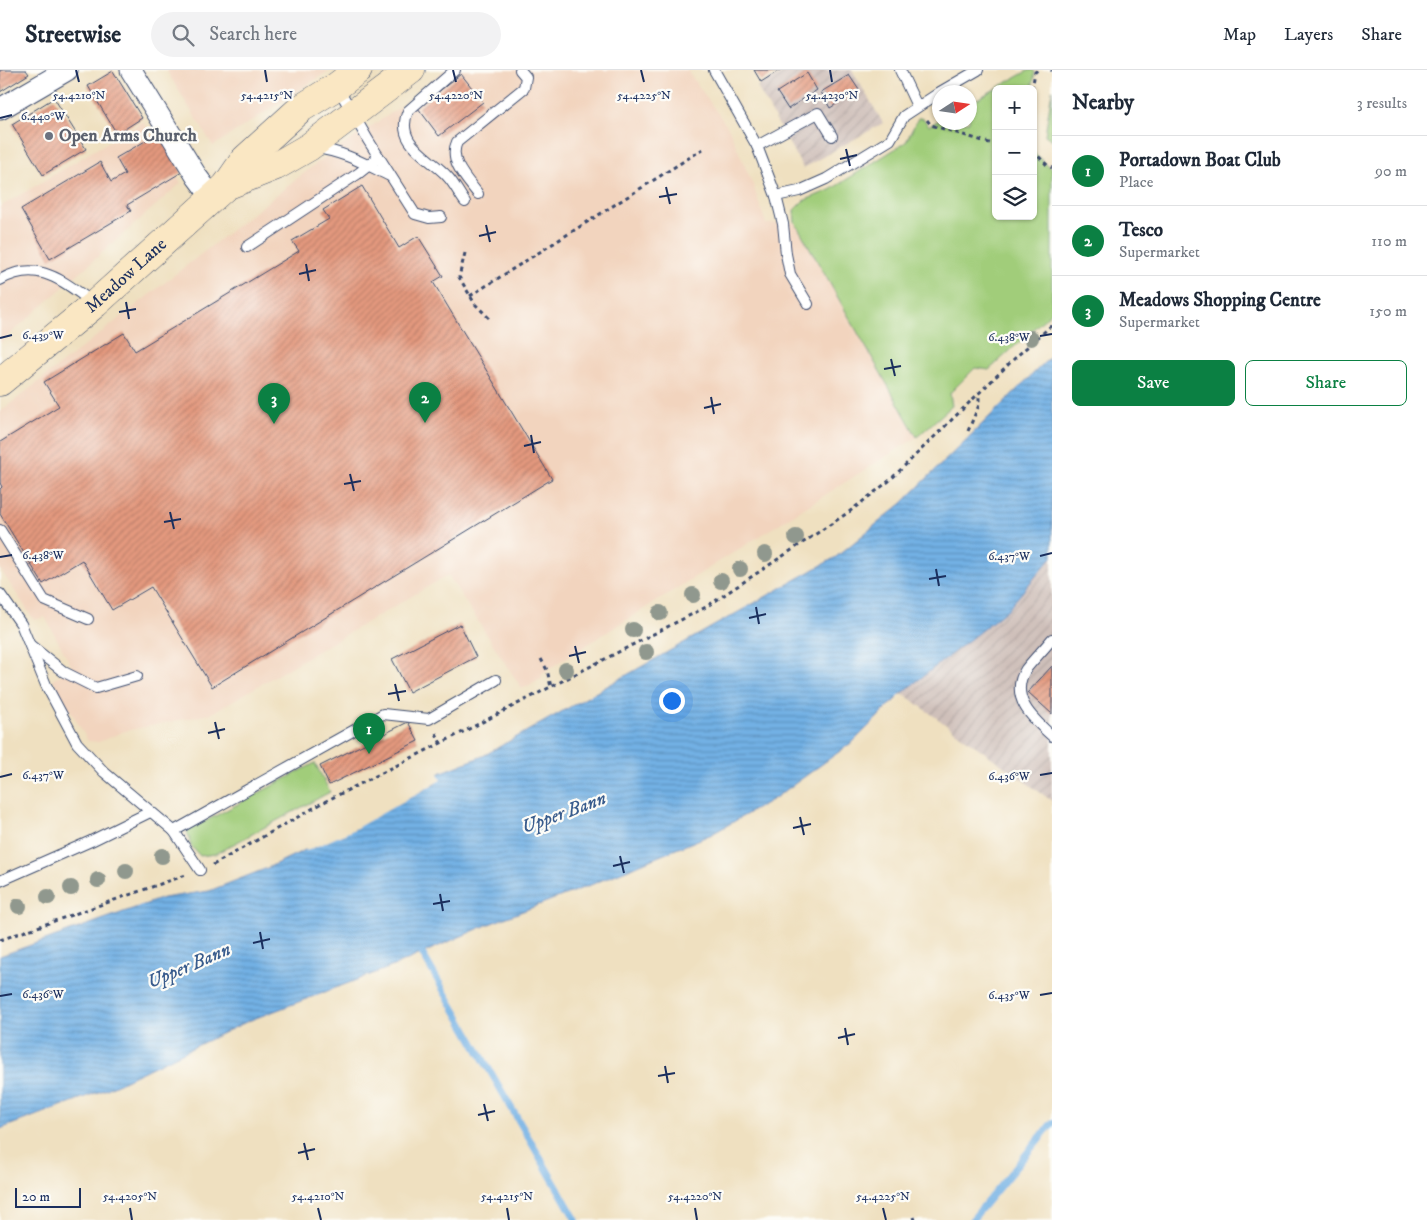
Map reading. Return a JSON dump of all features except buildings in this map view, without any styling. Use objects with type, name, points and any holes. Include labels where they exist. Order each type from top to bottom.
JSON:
[{"type":"street","points":[[0,109],[67,70]]},
{"type":"street","points":[[131,70],[197,177],[219,191]]},
{"type":"street","name":"Meadow Lane","points":[[0,382],[95,304],[219,191],[244,160],[300,109],[349,93],[400,73]]},
{"type":"street","name":"Meadow Lane","points":[[219,191],[276,166],[309,147],[349,93]]},
{"type":"lane","points":[[455,70],[408,112],[404,121],[405,131],[412,143],[423,156],[447,176],[464,202]]},
{"type":"lane","points":[[478,194],[456,163],[454,149],[457,142],[524,88],[526,77],[520,70]]},
{"type":"lane","points":[[900,70],[918,106]]},
{"type":"lane","points":[[953,85],[978,70]]},
{"type":"lane","points":[[716,71],[757,146],[776,196],[783,224],[790,274],[808,304]]},
{"type":"lane","points":[[349,93],[379,157],[415,214],[429,218],[441,217]]},
{"type":"lane","points":[[776,196],[799,191],[826,179],[890,140],[904,116],[932,98]]},
{"type":"lane","points":[[757,146],[818,113],[832,136]]},
{"type":"lane","points":[[309,147],[350,156],[390,176]]},
{"type":"lane","points":[[247,247],[369,166],[379,157]]},
{"type":"lane","points":[[0,280],[28,271],[46,272],[95,304]]},
{"type":"lane","points":[[0,530],[44,600],[88,619]]},
{"type":"lane","points":[[0,594],[21,624],[46,685],[77,743],[104,772],[174,831],[200,870]]},
{"type":"lane","points":[[1052,639],[1025,671],[1020,695],[1025,708],[1052,736]]},
{"type":"lane","points":[[29,645],[64,672],[96,688],[137,676]]},
{"type":"lane","points":[[174,831],[383,714],[428,719],[496,680]]},
{"type":"lane","points":[[0,881],[91,841],[150,812]]},
{"type":"path","points":[[1033,85],[1035,72],[1038,70]]},
{"type":"path","points":[[918,106],[930,125],[992,144]]},
{"type":"path","points":[[470,296],[702,149]]},
{"type":"path","points":[[1037,155],[1052,168]]},
{"type":"path","points":[[465,253],[459,277],[475,304],[489,318]]},
{"type":"path","points":[[0,940],[218,864],[326,801],[706,607],[849,512],[889,481],[1052,325]]},
{"type":"path","points":[[968,432],[979,405],[979,393]]},
{"type":"path","points":[[540,659],[547,670],[551,687]]},
{"type":"shaded area","points":[[166,70],[330,70],[213,146]]},
{"type":"shaded area","points":[[445,70],[687,70],[729,129],[753,185],[766,224],[795,222],[917,437],[547,670],[541,675],[542,678],[522,689],[448,575],[210,714],[125,731],[99,742],[88,741],[53,680],[72,667],[45,617],[34,620],[0,569],[0,412],[317,163],[403,105]]},
{"type":"shaded area","points":[[787,70],[852,70],[883,123],[803,168],[757,87]]},
{"type":"shaded area","points":[[143,121],[181,183],[0,343],[0,207]]},
{"type":"shaded area","points":[[1052,557],[1052,801],[902,693],[1007,610]]},
{"type":"green space","points":[[1029,70],[1035,72],[1033,85],[1002,85]]},
{"type":"green space","points":[[1052,90],[1052,140],[1045,135]]},
{"type":"green space","points":[[992,91],[992,220],[1037,220],[1037,155],[1052,168],[1052,312],[989,370],[975,368],[950,393],[952,406],[917,437],[795,222],[794,210],[803,201],[830,190],[906,142],[918,118],[923,118],[929,126],[932,124],[932,130],[977,130],[977,99]]},
{"type":"green space","points":[[315,763],[330,792],[215,854],[200,856],[191,846],[187,831]]},
{"type":"water","name":"Upper Bann","points":[[1052,355],[1052,557],[1007,610],[902,693],[854,741],[775,798],[712,834],[588,886],[489,924],[391,967],[248,1021],[109,1088],[0,1129],[0,956],[163,898],[209,891],[265,869],[368,820],[436,783],[437,774],[483,756],[836,557],[901,504]]},
{"type":"pier","points":[[437,771],[441,780],[351,831],[306,851],[305,847],[367,818],[434,781]]},
{"type":"waterway","points":[[422,953],[576,1220]]},
{"type":"waterway","points":[[972,1220],[1052,1123]]},
{"type":"place","name":"Open Arms Church","points":[[49,136]]},
{"type":"place","name":"Tesco","points":[[425,423]]},
{"type":"place","name":"Meadows Shopping Centre","points":[[274,424]]},
{"type":"place","name":"Portadown Boat Club","points":[[369,754]]}]
